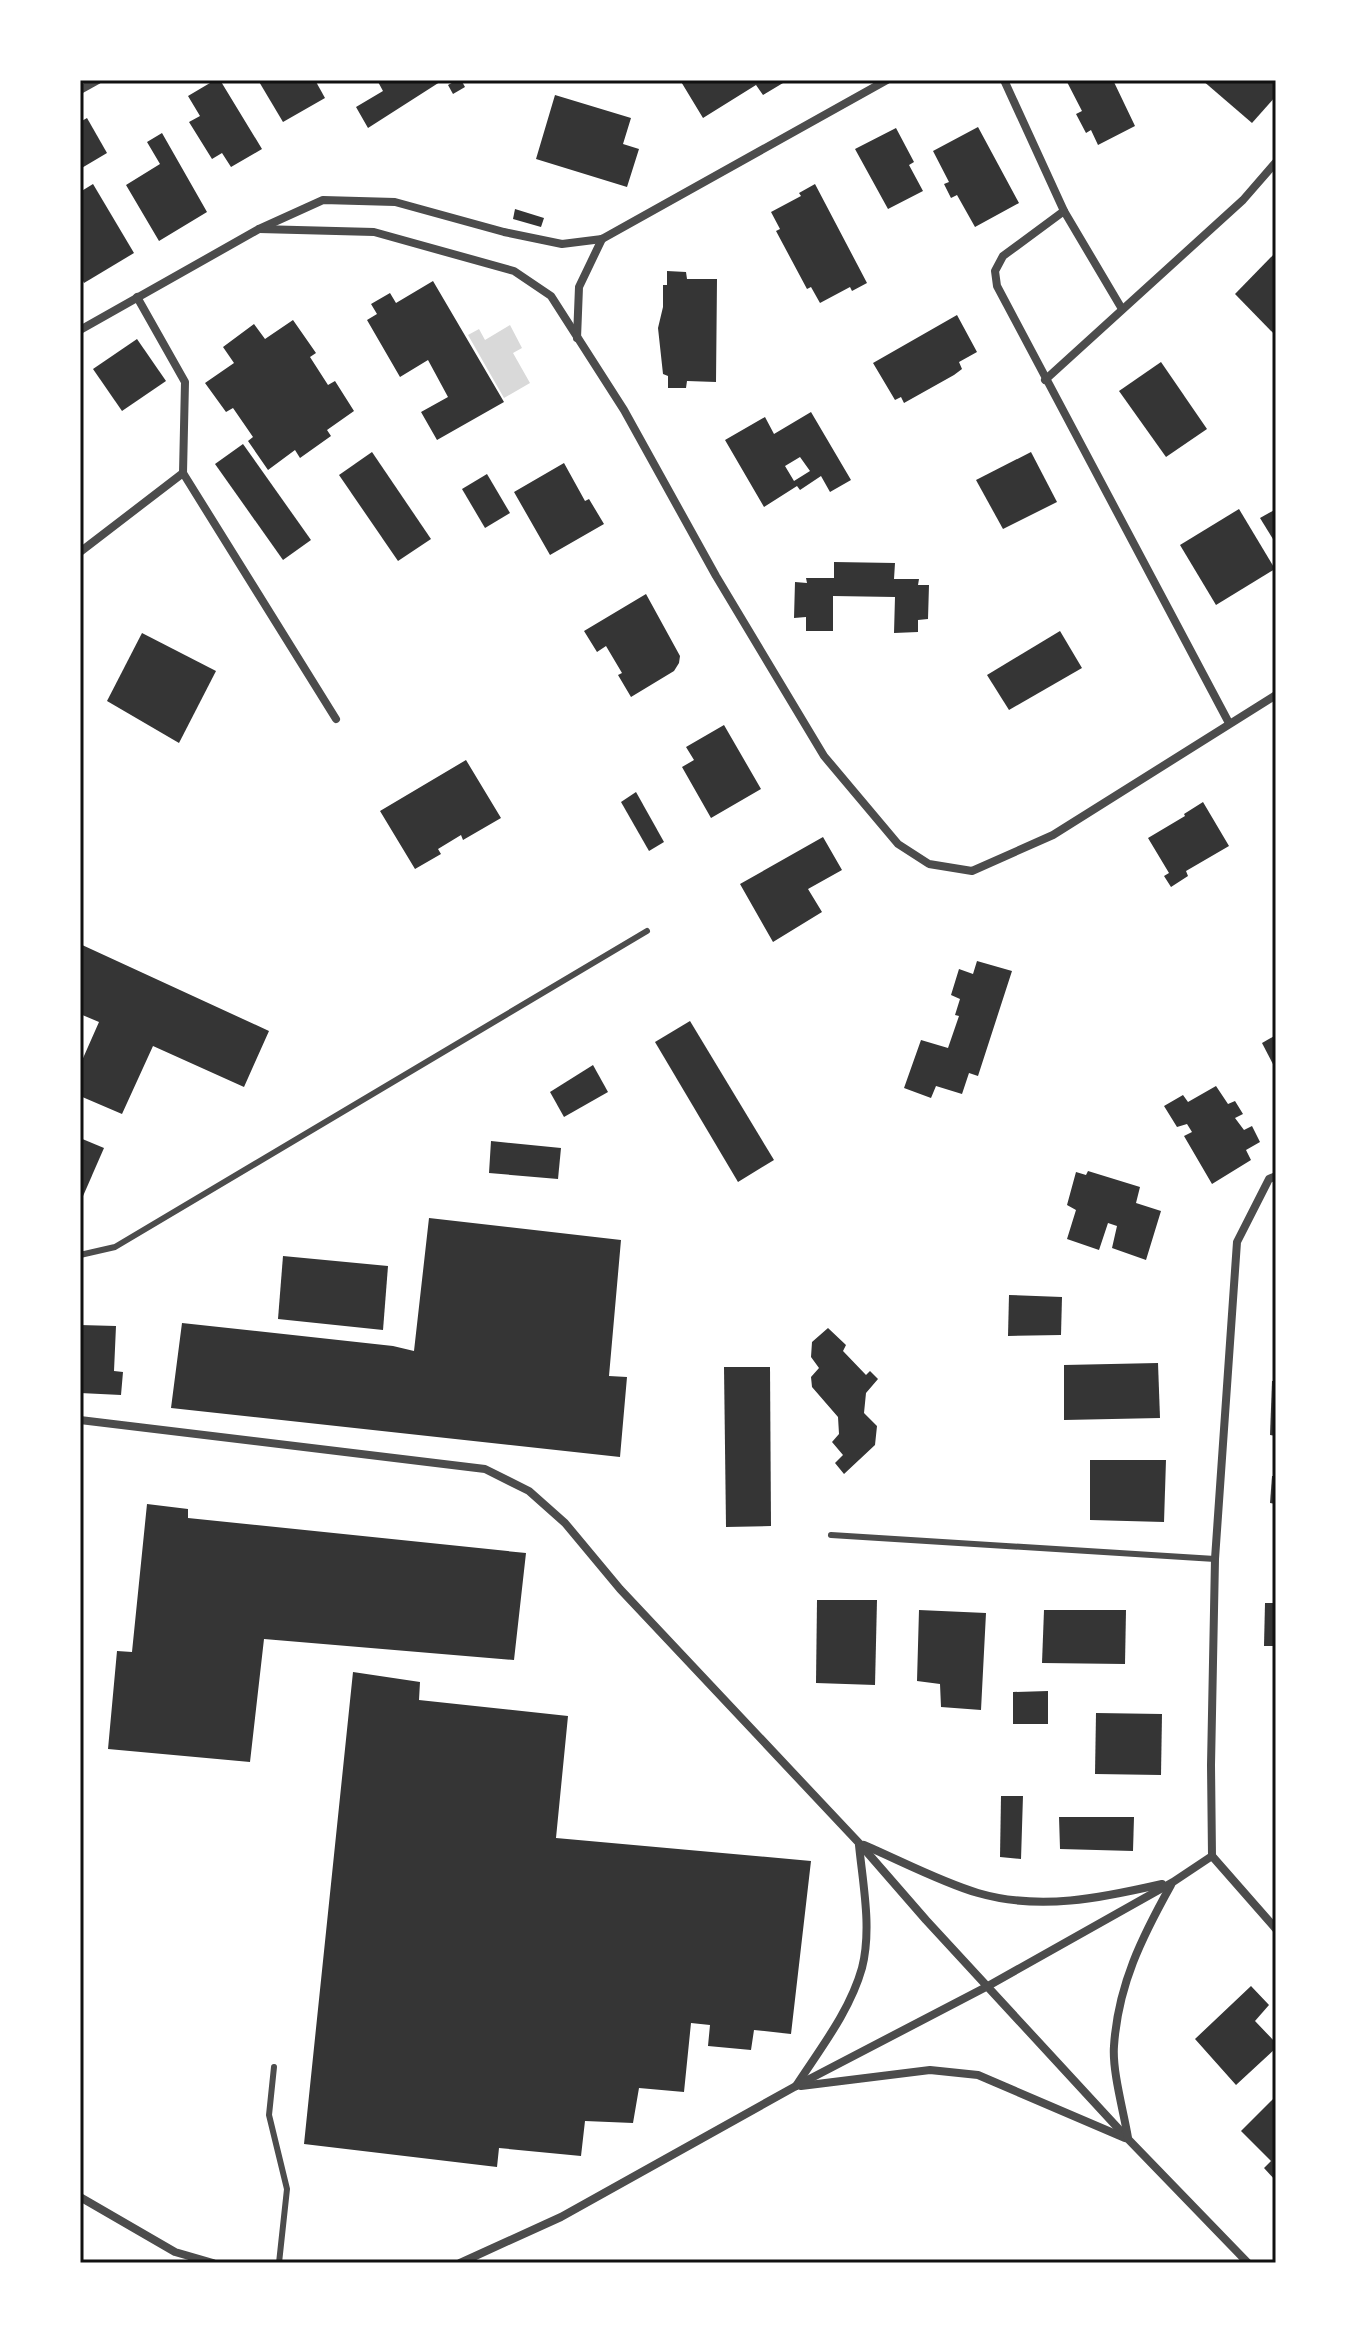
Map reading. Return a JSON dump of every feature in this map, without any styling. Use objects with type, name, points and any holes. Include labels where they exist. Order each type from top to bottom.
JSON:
[{"type":"street","points":[[80,90],[98,80]]},
{"type":"street","points":[[80,330],[259,229],[323,200],[395,202],[504,232],[562,244],[602,239],[887,80]]},
{"type":"street","points":[[1004,80],[1064,211],[1122,309]]},
{"type":"street","points":[[1045,380],[1243,200],[1276,162]]},
{"type":"street","points":[[1064,211],[1003,256],[995,271],[997,286],[1229,723]]},
{"type":"street","points":[[259,229],[374,232],[514,271],[551,296],[624,410],[716,576],[824,756],[898,844],[929,864],[972,871],[1053,835],[1276,695]]},
{"type":"street","points":[[577,339],[579,287],[602,239]]},
{"type":"street","points":[[137,297],[185,382],[183,473],[336,719]]},
{"type":"street","points":[[80,552],[183,473]]},
{"type":"street","points":[[1276,1176],[1269,1179],[1237,1242],[1215,1559],[1211,1765],[1212,1856],[1276,1929]]},
{"type":"street","points":[[80,1420],[485,1469],[529,1491],[565,1523],[620,1589],[859,1843],[1128,2139],[1248,2263]]},
{"type":"street","points":[[859,1843],[977,1893],[1028,1902],[1090,1900],[1173,1882]]},
{"type":"street","points":[[796,2086],[842,2014],[862,1968],[867,1929],[859,1843]]},
{"type":"street","points":[[460,2263],[561,2217],[796,2086],[988,1986],[1173,1882],[1212,1856]]},
{"type":"street","points":[[1128,2139],[1113,2049],[1121,1998],[1139,1944],[1173,1882]]},
{"type":"street","points":[[796,2086],[930,2070],[978,2075],[1128,2139]]},
{"type":"street","points":[[80,2197],[175,2252],[213,2263]]},
{"type":"lane","points":[[80,1255],[115,1247],[647,931]]},
{"type":"lane","points":[[831,1535],[1215,1559]]},
{"type":"lane","points":[[274,2067],[269,2115],[287,2189],[279,2263]]},
{"type":"shaded area","points":[[510,325],[522,348],[513,353],[530,383],[504,398],[468,335],[479,329],[485,340]]},
{"type":"building","points":[[220,80],[262,149],[231,167],[222,153],[212,159],[189,122],[200,116],[188,96]]},
{"type":"building","points":[[258,80],[315,80],[325,98],[283,122]]},
{"type":"building","points":[[377,80],[443,80],[368,128],[356,107],[383,91]]},
{"type":"building","points":[[461,80],[465,87],[453,94],[448,85]]},
{"type":"building","points":[[680,80],[788,80],[763,95],[756,85],[703,118]]},
{"type":"building","points":[[1066,80],[1113,80],[1135,126],[1098,145],[1091,130],[1086,133],[1076,114],[1082,111]]},
{"type":"building","points":[[1202,80],[1276,80],[1276,96],[1252,123]]},
{"type":"building","points":[[555,95],[631,118],[623,144],[639,149],[627,187],[536,159]]},
{"type":"building","points":[[87,118],[107,153],[80,169],[80,122]]},
{"type":"building","points":[[978,127],[1019,203],[975,227],[957,195],[951,198],[944,184],[949,182],[933,151]]},
{"type":"building","points":[[896,128],[914,162],[909,165],[923,191],[888,209],[855,149]]},
{"type":"building","points":[[162,133],[207,212],[159,241],[126,185],[160,164],[147,142]]},
{"type":"building","points":[[93,184],[134,253],[84,283],[80,275],[80,192]]},
{"type":"building","points":[[815,184],[867,283],[852,291],[850,287],[820,303],[811,287],[807,289],[776,231],[780,229],[771,212],[801,196],[799,193]]},
{"type":"building","points":[[515,209],[544,218],[541,227],[513,219]]},
{"type":"building","points":[[1276,252],[1276,336],[1235,294]]},
{"type":"building","points":[[667,271],[686,272],[687,279],[717,279],[716,382],[687,381],[686,388],[668,388],[668,376],[663,374],[658,328]]},
{"type":"building","points":[[433,281],[504,402],[437,440],[421,412],[448,397],[428,360],[400,377],[367,320],[377,314],[371,304],[390,293],[396,303]]},
{"type":"building","points":[[957,315],[977,352],[959,362],[962,369],[954,375],[904,403],[901,397],[895,400],[873,363]]},
{"type":"building","points":[[293,320],[316,353],[310,357],[328,385],[335,381],[354,411],[327,430],[331,436],[300,458],[295,450],[268,470],[248,441],[253,437],[233,408],[226,412],[205,383],[234,363],[223,347],[254,324],[265,339]]},
{"type":"building","points":[[137,339],[166,381],[122,411],[93,369]]},
{"type":"building","points":[[1161,362],[1207,429],[1166,457],[1119,391]]},
{"type":"building","points":[[811,412],[851,480],[830,492],[821,476],[800,490],[797,486],[764,507],[725,440],[765,417],[774,434]],"holes":[[[800,457],[810,471],[794,481],[785,466]]]},
{"type":"building","points":[[243,444],[311,540],[283,560],[215,464]]},
{"type":"building","points":[[372,452],[431,539],[398,561],[339,475]]},
{"type":"building","points":[[1031,452],[1057,502],[1003,529],[976,480]]},
{"type":"building","points":[[564,463],[585,501],[589,499],[604,524],[550,555],[514,492]]},
{"type":"building","points":[[487,474],[510,513],[485,528],[462,489]]},
{"type":"building","points":[[1239,509],[1275,569],[1216,605],[1180,545]]},
{"type":"building","points":[[1276,509],[1276,544],[1260,518]]},
{"type":"building","points":[[834,562],[895,563],[894,579],[919,579],[918,585],[929,585],[928,619],[918,620],[918,632],[894,633],[895,597],[833,596],[833,631],[806,631],[806,617],[794,618],[795,582],[807,583],[806,578],[834,578]]},
{"type":"building","points":[[646,594],[680,656],[679,663],[674,671],[631,697],[618,675],[622,673],[606,646],[597,652],[584,631]]},
{"type":"building","points":[[1060,631],[1082,668],[1009,710],[987,675]]},
{"type":"building","points":[[142,633],[216,671],[179,743],[107,701]]},
{"type":"building","points":[[724,725],[761,789],[711,818],[682,767],[694,760],[686,747]]},
{"type":"building","points":[[466,760],[501,818],[463,840],[461,835],[438,849],[441,854],[415,869],[380,811]]},
{"type":"building","points":[[636,792],[664,842],[649,851],[621,802]]},
{"type":"building","points":[[1203,802],[1229,846],[1186,871],[1188,876],[1171,887],[1164,876],[1169,873],[1148,838]]},
{"type":"building","points":[[823,837],[842,870],[808,889],[822,912],[773,942],[740,884]]},
{"type":"building","points":[[80,944],[269,1031],[244,1087],[153,1046],[122,1114],[80,1096],[80,1065],[99,1022],[80,1014]]},
{"type":"building","points":[[977,961],[1012,971],[978,1076],[969,1073],[962,1094],[936,1086],[931,1098],[904,1088],[921,1040],[948,1048],[959,1016],[955,1015],[960,999],[951,995],[959,969],[973,974]]},
{"type":"building","points":[[690,1021],[774,1160],[738,1182],[655,1042]]},
{"type":"building","points":[[1276,1035],[1276,1070],[1262,1043]]},
{"type":"building","points":[[593,1065],[608,1092],[564,1117],[550,1092]]},
{"type":"building","points":[[1216,1086],[1228,1104],[1235,1101],[1243,1114],[1235,1118],[1244,1130],[1252,1126],[1260,1142],[1246,1150],[1251,1160],[1212,1184],[1184,1136],[1192,1132],[1187,1124],[1177,1127],[1164,1106],[1183,1095],[1188,1102]]},
{"type":"building","points":[[80,1138],[104,1148],[80,1203]]},
{"type":"building","points":[[491,1141],[561,1148],[558,1179],[489,1173]]},
{"type":"building","points":[[1088,1171],[1140,1187],[1136,1203],[1161,1211],[1146,1260],[1112,1248],[1117,1226],[1108,1223],[1099,1250],[1067,1239],[1076,1210],[1067,1205],[1076,1172],[1086,1175]]},
{"type":"building","points":[[429,1218],[621,1240],[609,1376],[627,1377],[620,1457],[171,1408],[182,1323],[393,1346],[414,1351]]},
{"type":"building","points":[[283,1256],[388,1266],[383,1330],[278,1319]]},
{"type":"building","points":[[1009,1295],[1062,1297],[1061,1335],[1008,1336]]},
{"type":"building","points":[[80,1325],[116,1326],[114,1371],[123,1372],[121,1395],[80,1393]]},
{"type":"building","points":[[828,1328],[846,1345],[843,1351],[866,1375],[870,1371],[878,1379],[866,1393],[864,1413],[877,1426],[875,1445],[844,1474],[835,1463],[843,1455],[832,1442],[839,1434],[838,1417],[812,1387],[811,1377],[819,1368],[811,1357],[812,1342]]},
{"type":"building","points":[[1158,1363],[1160,1418],[1064,1420],[1064,1365]]},
{"type":"building","points":[[724,1367],[770,1367],[771,1526],[726,1527]]},
{"type":"building","points":[[1272,1381],[1276,1381],[1276,1436],[1270,1435]]},
{"type":"building","points":[[1090,1460],[1166,1460],[1164,1522],[1090,1520]]},
{"type":"building","points":[[1272,1476],[1276,1476],[1276,1504],[1270,1503]]},
{"type":"building","points":[[147,1504],[188,1509],[188,1518],[526,1553],[514,1660],[264,1639],[250,1762],[108,1749],[117,1651],[132,1652]]},
{"type":"building","points":[[817,1600],[877,1600],[875,1685],[816,1683]]},
{"type":"building","points":[[1265,1603],[1276,1603],[1276,1646],[1264,1646]]},
{"type":"building","points":[[919,1610],[986,1613],[981,1710],[941,1707],[940,1684],[917,1681]]},
{"type":"building","points":[[1044,1610],[1126,1610],[1125,1664],[1042,1663]]},
{"type":"building","points":[[353,1672],[420,1682],[419,1700],[568,1716],[556,1838],[811,1861],[791,2034],[754,2030],[751,2050],[708,2046],[710,2025],[691,2023],[684,2092],[639,2088],[633,2123],[585,2121],[581,2156],[499,2148],[497,2167],[304,2144]]},
{"type":"building","points":[[1048,1691],[1048,1724],[1013,1724],[1013,1692]]},
{"type":"building","points":[[1096,1713],[1162,1714],[1161,1775],[1095,1774]]},
{"type":"building","points":[[1001,1796],[1023,1796],[1021,1859],[1000,1857]]},
{"type":"building","points":[[1059,1817],[1134,1817],[1133,1851],[1060,1849]]},
{"type":"building","points":[[1251,1986],[1269,2005],[1255,2021],[1276,2043],[1276,2048],[1236,2085],[1195,2039]]},
{"type":"building","points":[[1276,2096],[1276,2181],[1264,2168],[1271,2161],[1241,2131]]}]
